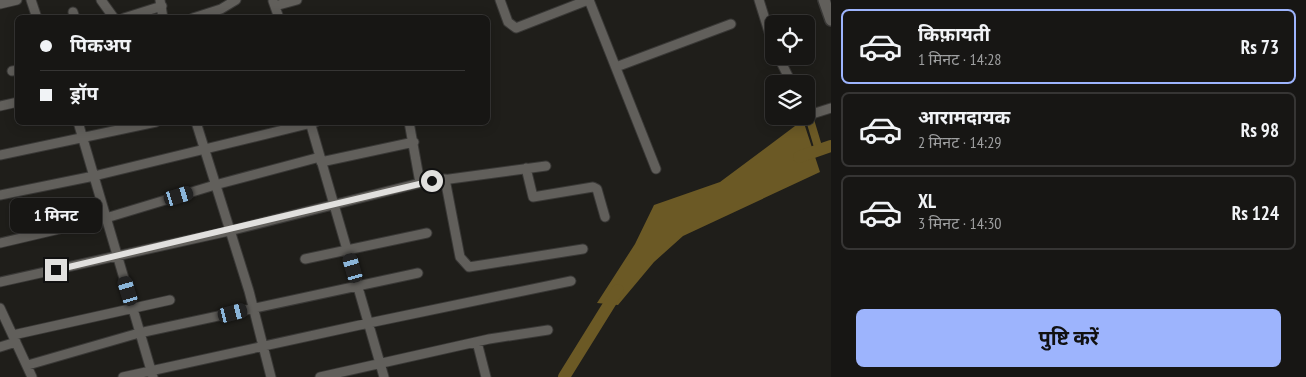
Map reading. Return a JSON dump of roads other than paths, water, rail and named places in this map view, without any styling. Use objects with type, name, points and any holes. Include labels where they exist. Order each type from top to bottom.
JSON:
[{"type":"main road","points":[[824,0],[831,20]]},
{"type":"street","points":[[0,4],[17,0]]},
{"type":"street","points":[[31,0],[36,15]]},
{"type":"street","points":[[101,0],[108,15]]},
{"type":"street","points":[[202,15],[221,9],[236,0]]},
{"type":"street","points":[[278,15],[274,3],[297,0]]},
{"type":"street","points":[[500,0],[508,22],[516,28],[588,0],[656,170]]},
{"type":"street","points":[[759,0],[765,19]]},
{"type":"street","points":[[131,15],[161,3]]},
{"type":"street","points":[[616,67],[731,24]]},
{"type":"street","points":[[0,106],[15,103]]},
{"type":"street","points":[[815,113],[831,108]]},
{"type":"street","points":[[79,125],[152,374]]},
{"type":"street","points":[[0,155],[142,125]]},
{"type":"street","points":[[197,125],[271,377]]},
{"type":"street","points":[[0,195],[94,176],[304,125]]},
{"type":"street","points":[[312,125],[384,377]]},
{"type":"street","points":[[410,125],[420,183]]},
{"type":"street","points":[[0,243],[106,218],[215,185],[321,160],[414,142]]},
{"type":"street","points":[[0,281],[117,257],[420,183],[546,166]]},
{"type":"street","points":[[526,168],[533,196],[593,187],[597,189],[605,218]]},
{"type":"street","points":[[445,180],[460,257],[468,267],[583,249]]},
{"type":"street","points":[[305,259],[427,233]]},
{"type":"street","points":[[28,365],[139,333],[418,273]]},
{"type":"street","points":[[123,377],[152,374],[262,346],[571,282]]},
{"type":"street","points":[[0,347],[15,339],[132,308],[170,300]]},
{"type":"street","points":[[0,308],[32,377]]},
{"type":"street","points":[[320,377],[477,342],[548,330]]},
{"type":"street","points":[[477,342],[486,377]]},
{"type":"waterway","points":[[812,125],[819,150]]},
{"type":"waterway","points":[[799,157],[831,146]]},
{"type":"waterway","points":[[564,377],[618,290]]}]
